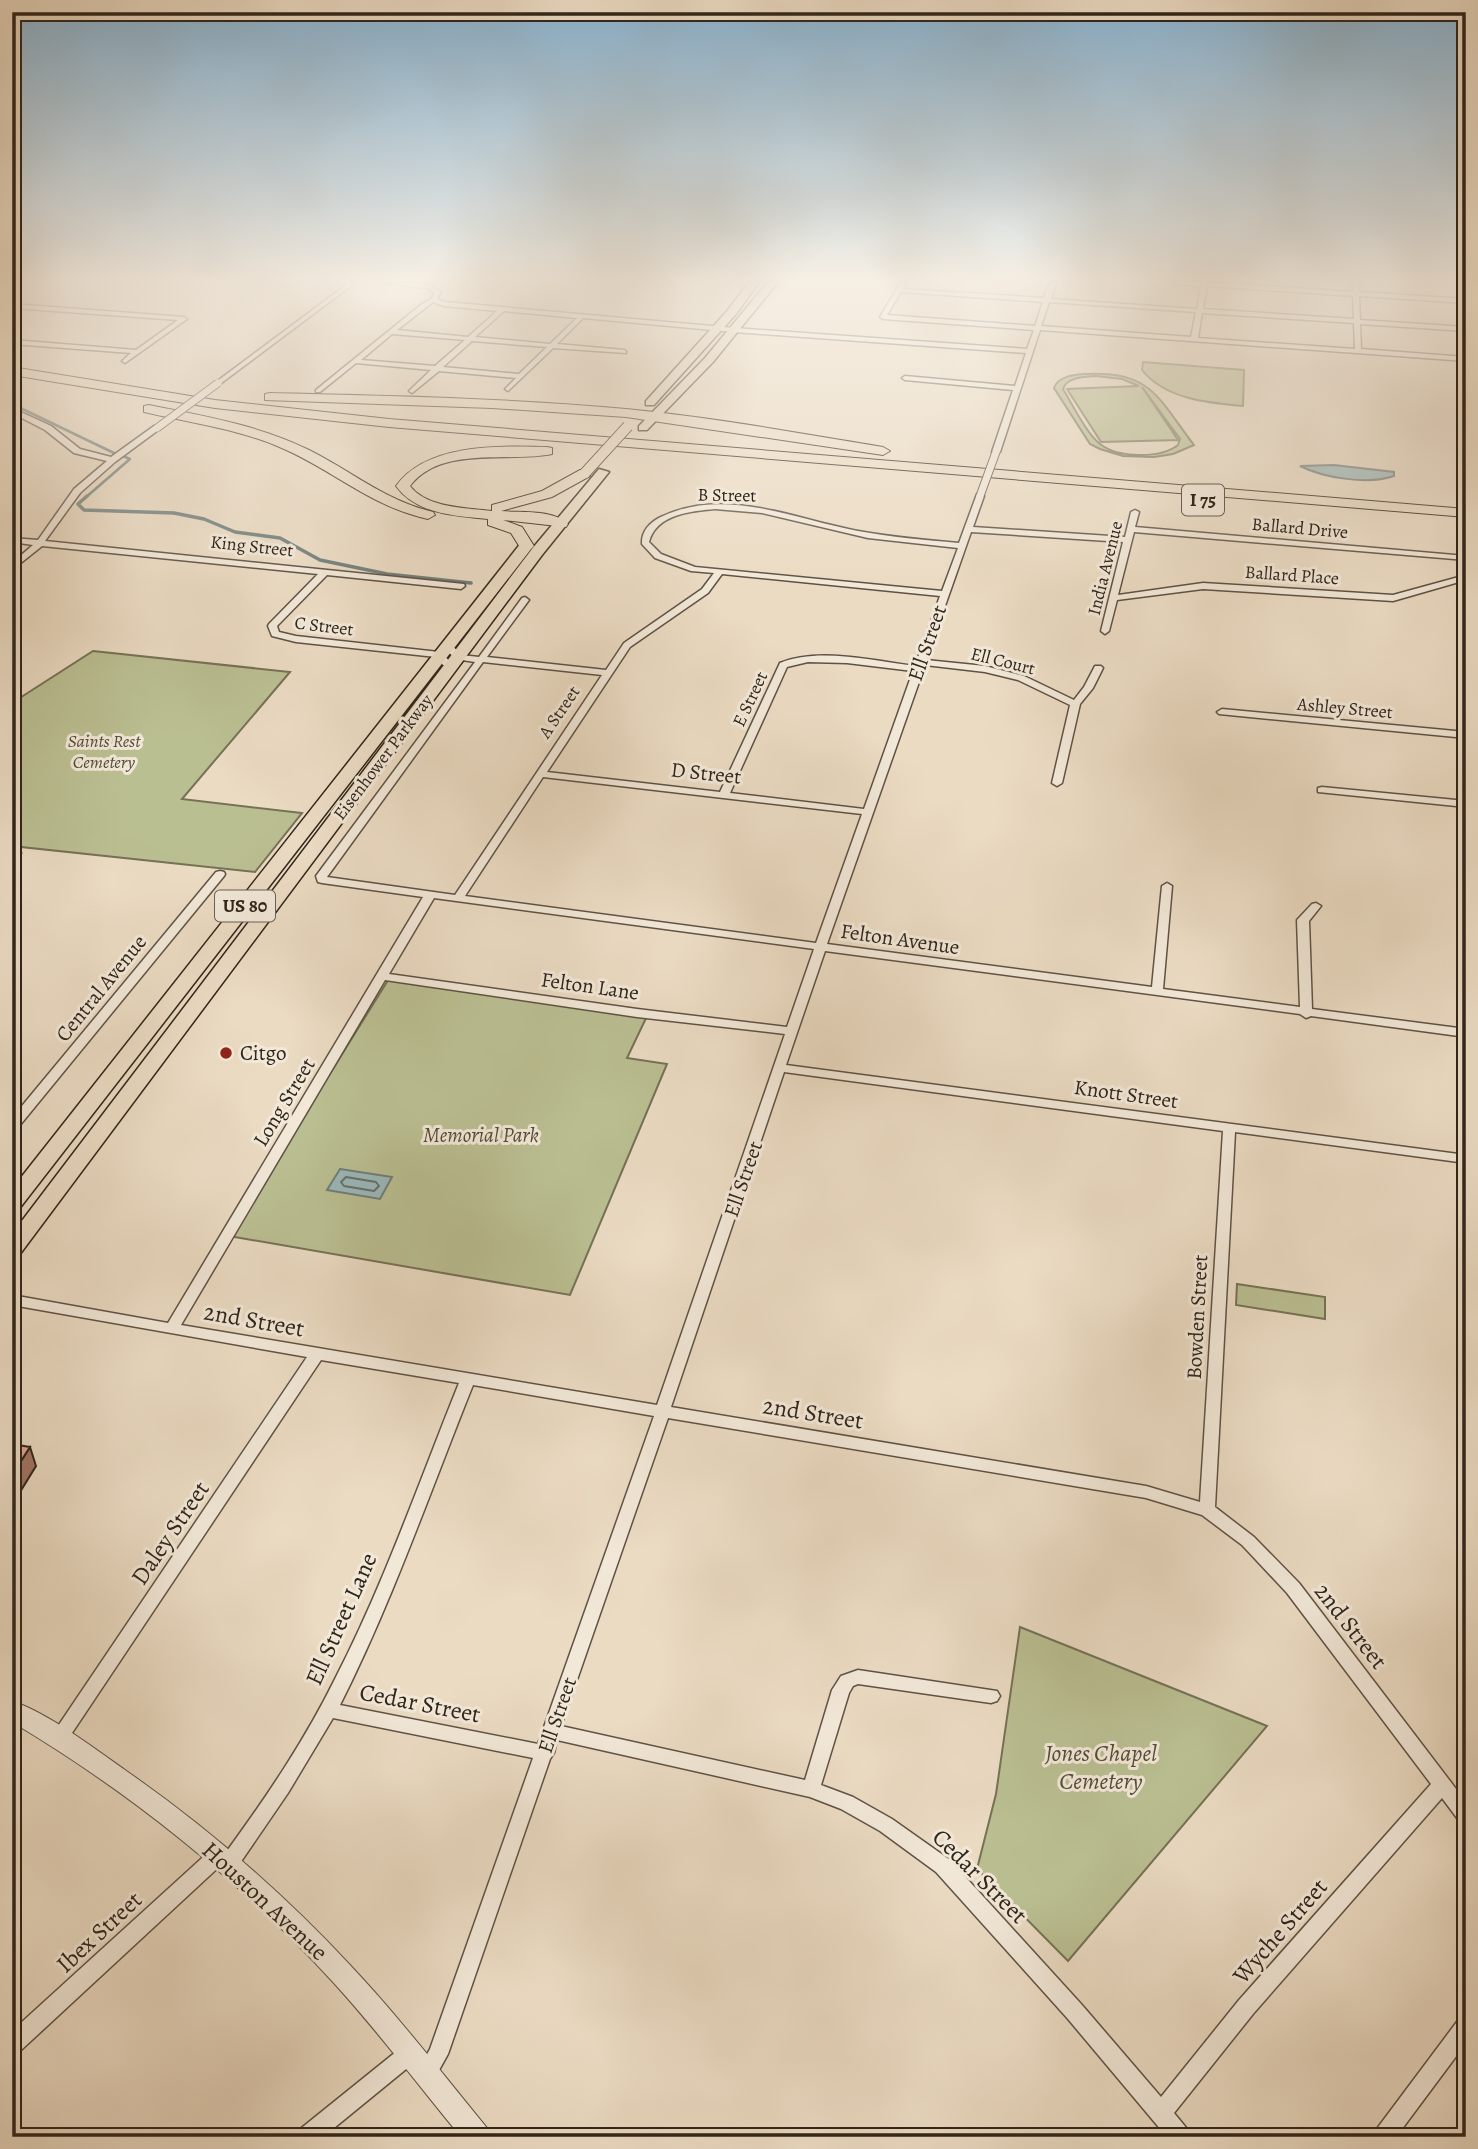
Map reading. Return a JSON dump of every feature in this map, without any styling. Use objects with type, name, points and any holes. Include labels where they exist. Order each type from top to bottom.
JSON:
[{"type":"highway","name":"I 75","points":[[24,382],[217,412],[366,429],[1466,522]]},
{"type":"highway","name":"I 75","points":[[83,382],[162,396],[356,420],[1466,513]]},
{"type":"highway","points":[[111,382],[213,395],[486,403],[596,411],[645,420],[692,421],[909,455],[1147,487]]},
{"type":"highway","points":[[54,388],[228,426],[267,438],[304,453],[377,499],[402,510],[429,516],[493,522],[550,523]]},
{"type":"highway","points":[[596,411],[654,399]]},
{"type":"highway","points":[[670,401],[669,409],[673,414],[692,421]]},
{"type":"highway","points":[[550,523],[430,506],[414,500],[404,491],[405,481],[417,470],[446,460],[516,451],[777,464]]},
{"type":"highway","points":[[466,511],[502,507],[538,497],[585,473]]},
{"type":"highway","points":[[493,522],[517,530],[526,545]]},
{"type":"main road","name":"Eisenhower Parkway","points":[[12,1204],[448,656],[585,473],[628,426],[645,420],[654,399],[669,382]]},
{"type":"main road","name":"Eisenhower Parkway","points":[[12,1249],[448,656],[526,545],[603,472],[645,420],[670,401],[687,382]]},
{"type":"street","points":[[12,568],[40,542],[66,503],[112,460],[219,382]]},
{"type":"street","points":[[318,391],[329,382]]},
{"type":"street","points":[[412,390],[421,382]]},
{"type":"street","points":[[508,390],[515,382]]},
{"type":"street","points":[[953,382],[1018,388]]},
{"type":"street","name":"Ell Street","points":[[426,2074],[438,2054],[545,1753],[820,948],[1020,382]]},
{"type":"street","points":[[12,410],[48,429],[77,451],[112,460]]},
{"type":"street","name":"B Street","points":[[944,594],[680,566],[658,556],[645,542],[646,534],[654,524],[684,511],[741,507],[871,536],[962,546]]},
{"type":"street","name":"India Avenue","points":[[1105,631],[1135,512]]},
{"type":"street","points":[[968,528],[1127,540]]},
{"type":"street","name":"Ballard Drive","points":[[1131,529],[1466,558]]},
{"type":"street","name":"King Street","points":[[12,540],[461,586]]},
{"type":"street","name":"C Street","points":[[326,571],[272,626],[275,634],[296,639],[607,673]]},
{"type":"street","name":"A Street","points":[[458,898],[627,645],[710,586],[719,572]]},
{"type":"street","name":"Ballard Place","points":[[1114,598],[1203,586],[1393,598],[1466,577]]},
{"type":"street","points":[[481,660],[525,600]]},
{"type":"street","name":"E Street","points":[[724,795],[783,665],[788,661],[813,658],[919,666]]},
{"type":"street","name":"Felton Avenue","points":[[481,660],[321,876],[323,880],[329,883],[458,898],[1306,1014],[1466,1033]]},
{"type":"street","name":"Ell Court","points":[[919,666],[985,669],[1021,678],[1075,704]]},
{"type":"street","points":[[1057,783],[1075,704],[1088,688],[1098,668]]},
{"type":"street","name":"Ashley Street","points":[[1222,712],[1466,735]]},
{"type":"street","name":"D Street","points":[[539,774],[868,812]]},
{"type":"street","points":[[1322,790],[1466,804]]},
{"type":"street","name":"Central Avenue","points":[[12,1127],[220,874]]},
{"type":"street","points":[[1157,993],[1167,886]]},
{"type":"street","name":"Long Street","points":[[172,1328],[430,895]]},
{"type":"street","points":[[1306,1014],[1303,920],[1316,906]]},
{"type":"street","name":"Felton Lane","points":[[382,976],[637,1013],[793,1031]]},
{"type":"street","name":"Knott Street","points":[[781,1068],[1466,1159]]},
{"type":"street","name":"Bowden Street","points":[[1208,1510],[1229,1128]]},
{"type":"street","name":"2nd Street","points":[[12,1300],[317,1354],[1157,1494],[1208,1510],[1248,1541],[1293,1588],[1377,1695],[1466,1816]]},
{"type":"street","name":"Daley Street","points":[[60,1737],[317,1354]]},
{"type":"street","name":"Ell Street Lane","points":[[224,1858],[256,1826],[328,1710],[356,1655],[468,1379]]},
{"type":"street","points":[[811,1789],[841,1690],[847,1681],[858,1677],[991,1696]]},
{"type":"street","name":"Houston Avenue","points":[[12,1710],[60,1737],[224,1858],[343,1976],[478,2137]]},
{"type":"street","name":"Cedar Street","points":[[328,1710],[545,1753]]},
{"type":"street","name":"Cedar Street","points":[[551,1731],[811,1789],[848,1803],[886,1825],[943,1866],[1181,2137]]},
{"type":"street","name":"Wyche Street","points":[[1161,2113],[1246,2007],[1441,1785]]},
{"type":"street","name":"Ibex Street","points":[[12,2045],[224,1858]]},
{"type":"street","points":[[1383,2137],[1466,2026]]},
{"type":"street","points":[[306,2137],[409,2054]]},
{"type":"green space","points":[[1068,382],[1063,389],[1080,418],[1090,433],[1108,449],[1128,454],[1150,455],[1170,450],[1178,445],[1180,439],[1142,387],[1178,440],[1101,442],[1067,389],[1139,386],[1130,382],[1139,382],[1161,401],[1194,445],[1173,454],[1154,457],[1123,456],[1100,449],[1090,444],[1054,388],[1056,384]]},
{"type":"green space","points":[[1156,382],[1244,382],[1243,406],[1188,398]]},
{"type":"green space","name":"Saints Rest Cemetery","points":[[93,651],[290,672],[182,799],[302,813],[255,872],[12,846],[12,703]]},
{"type":"green space","name":"Memorial Park","points":[[390,977],[648,1014],[627,1058],[667,1064],[570,1295],[229,1236]]},
{"type":"green space","points":[[1237,1284],[1325,1297],[1325,1319],[1236,1305]]},
{"type":"green space","name":"Jones Chapel Cemetery","points":[[1020,1627],[1267,1726],[1068,1961],[977,1869],[996,1794]]},
{"type":"water","points":[[1334,465],[1394,472],[1394,476],[1372,480],[1346,479],[1300,466]]},
{"type":"water","points":[[340,1169],[392,1177],[380,1199],[327,1190]]},
{"type":"building","points":[[12,1444],[30,1447],[12,1475]]},
{"type":"waterway","points":[[12,404],[114,453]]},
{"type":"waterway","points":[[85,498],[130,459],[125,457]]},
{"type":"waterway","points":[[87,496],[78,504],[84,510],[174,513],[204,519],[235,532],[280,538],[320,560],[387,574],[471,583]]},
{"type":"place","name":"Citgo","points":[[226,1053]]}]
